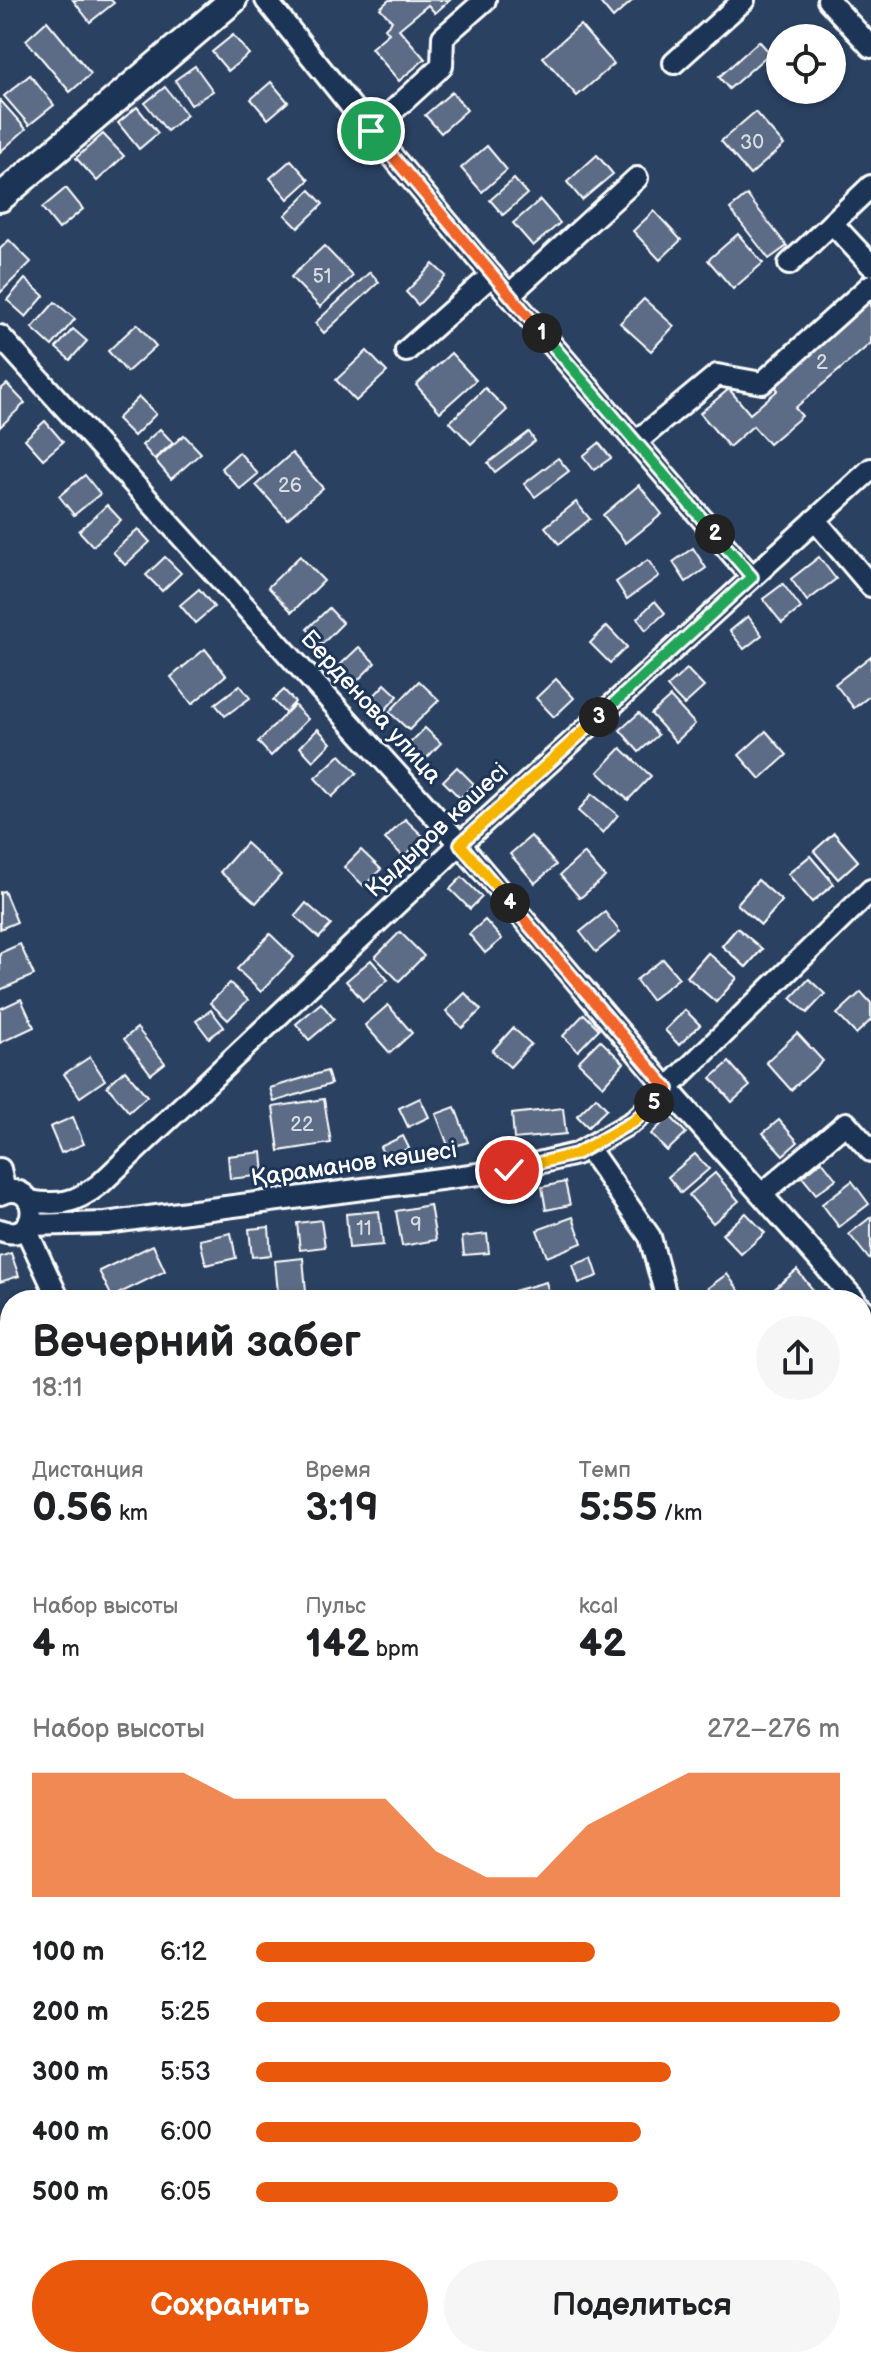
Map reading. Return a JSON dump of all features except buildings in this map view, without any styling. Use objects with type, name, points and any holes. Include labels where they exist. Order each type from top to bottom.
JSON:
[{"type":"main road","points":[[0,198],[233,0]]},
{"type":"street","points":[[266,0],[492,275],[752,577]]},
{"type":"street","points":[[371,131],[442,66],[443,37],[485,0]]},
{"type":"street","points":[[674,63],[744,0]]},
{"type":"street","points":[[828,0],[871,47]]},
{"type":"street","points":[[509,295],[637,178]]},
{"type":"street","points":[[789,264],[871,186]]},
{"type":"street","points":[[832,223],[871,265]]},
{"type":"street","points":[[406,351],[492,275]]},
{"type":"street","points":[[636,442],[717,375],[762,383],[871,285]]},
{"type":"street","name":"Берденова улица","points":[[0,336],[460,844],[668,1089],[846,1290]]},
{"type":"street","name":"Қыдыров көшесі","points":[[29,1201],[48,1204],[68,1202],[84,1196],[100,1184],[460,844],[871,469]]},
{"type":"street","points":[[815,520],[871,586]]},
{"type":"street","name":"Қараманов көшесі","points":[[0,1230],[12,1233],[26,1226],[106,1223],[509,1170],[576,1154],[634,1121],[871,890]]},
{"type":"street","points":[[762,1194],[846,1123],[871,1151]]},
{"type":"street","points":[[588,1148],[650,1237],[664,1290]]},
{"type":"street","points":[[0,1169],[2,1192],[19,1192],[29,1201],[32,1217],[26,1226],[55,1290]]},
{"type":"street","points":[[100,1184],[95,1195],[96,1207],[106,1223]]},
{"type":"route","points":[[371,131],[752,577],[460,844],[668,1089],[634,1121],[576,1154],[509,1170]]}]
